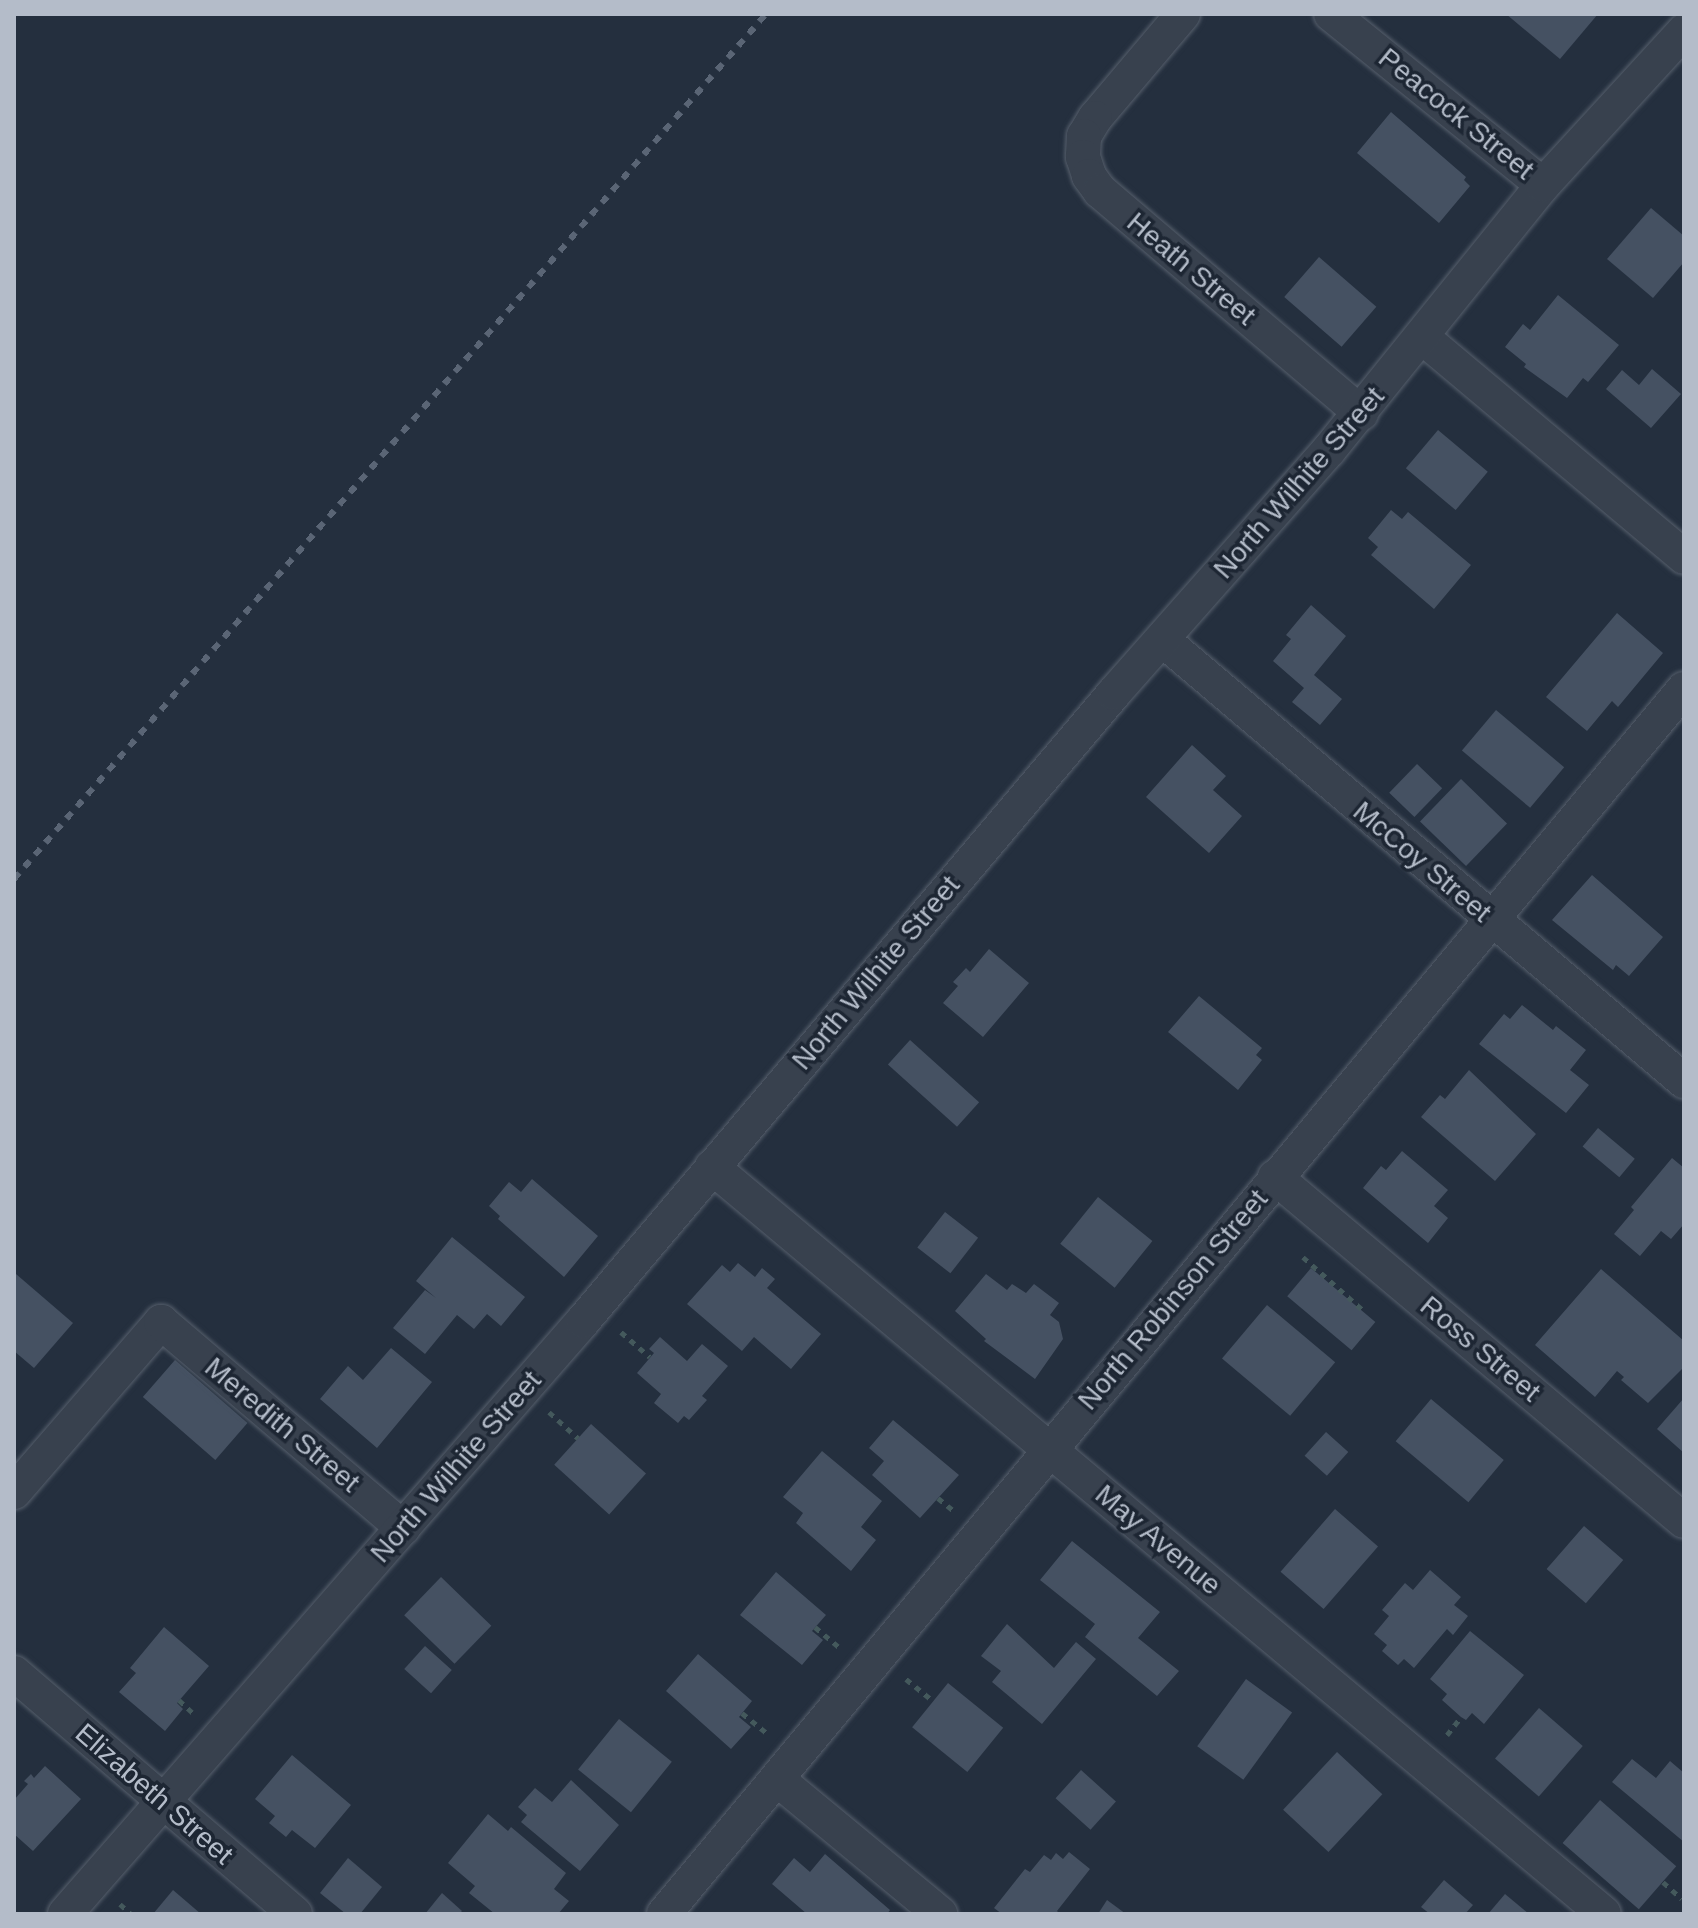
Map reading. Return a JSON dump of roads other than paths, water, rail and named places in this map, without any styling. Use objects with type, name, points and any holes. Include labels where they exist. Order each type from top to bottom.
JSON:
[{"type":"street","name":"Heath Street","points":[[1183,14],[1109,101],[1084,136],[1083,157],[1089,176],[1100,191],[1361,413]]},
{"type":"street","name":"Peacock Street","points":[[1331,14],[1543,185]]},
{"type":"street","name":"North Wilhite Street","points":[[65,1914],[403,1528],[1114,693],[1361,413],[1543,185],[1684,31]]},
{"type":"street","points":[[1422,337],[1684,557]]},
{"type":"street","name":"McCoy Street","points":[[1163,640],[1684,1081]]},
{"type":"street","name":"North Robinson Street","points":[[664,1914],[1684,689]]},
{"type":"street","name":"May Avenue","points":[[712,1167],[1604,1914]]},
{"type":"street","name":"Ross Street","points":[[1275,1177],[1684,1521]]},
{"type":"street","name":"Meredith Street","points":[[14,1492],[161,1322],[403,1528]]},
{"type":"street","name":"Elizabeth Street","points":[[14,1673],[295,1914]]},
{"type":"street","points":[[777,1779],[940,1914]]},
{"type":"railway","points":[[14,879],[766,14]]}]
